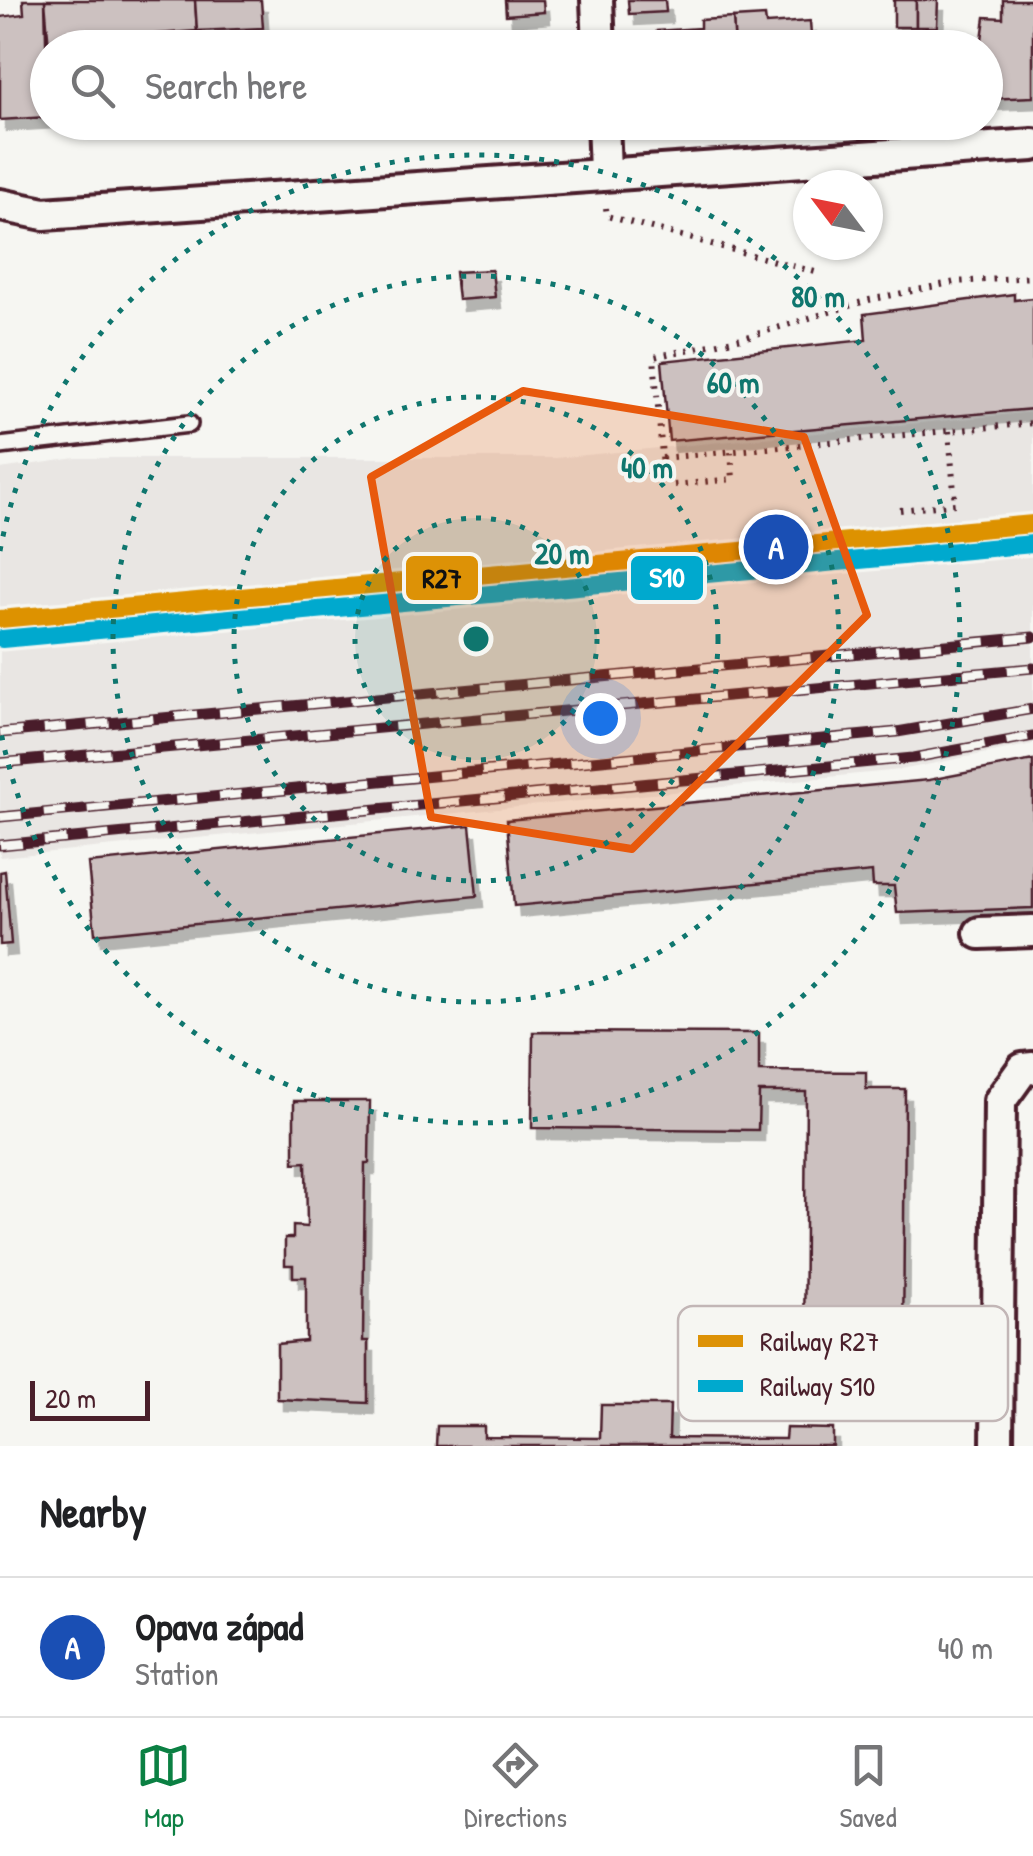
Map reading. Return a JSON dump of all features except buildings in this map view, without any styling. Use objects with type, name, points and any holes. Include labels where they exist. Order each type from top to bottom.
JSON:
[{"type":"street","points":[[597,0],[598,30]]},
{"type":"street","points":[[603,140],[604,172]]},
{"type":"street","points":[[0,205],[44,214],[1033,144]]},
{"type":"street","points":[[980,934],[1033,931]]},
{"type":"street","points":[[998,1306],[1000,1100],[1024,1069],[1033,1068]]},
{"type":"street","points":[[997,1421],[997,1446]]},
{"type":"lane","points":[[0,446],[189,424]]},
{"type":"path","points":[[604,172],[607,216],[818,273]]},
{"type":"path","points":[[664,480],[654,357],[746,338],[886,296],[955,282],[1033,278]]},
{"type":"path","points":[[662,458],[1033,423]]},
{"type":"path","points":[[900,510],[955,504],[949,431]]},
{"type":"path","points":[[674,485],[734,479],[732,452]]},
{"type":"highlighted area","points":[[523,391],[804,437],[867,615],[632,849],[431,817],[371,477]]},
{"type":"shaded area","points":[[1033,412],[1033,744],[900,770],[0,857],[0,469],[76,458],[555,458]]},
{"type":"railway","points":[[0,733],[1033,637]]},
{"type":"railway","points":[[0,763],[1033,668]]},
{"type":"railway","points":[[0,817],[897,732],[1033,709]]},
{"type":"railway","points":[[0,845],[913,758],[1033,736]]},
{"type":"rail line","name":"R27","points":[[0,619],[1033,524]]},
{"type":"rail line","name":"S10","points":[[2,639],[1033,544]]},
{"type":"place","name":"Opava západ","points":[[776,547]]}]
